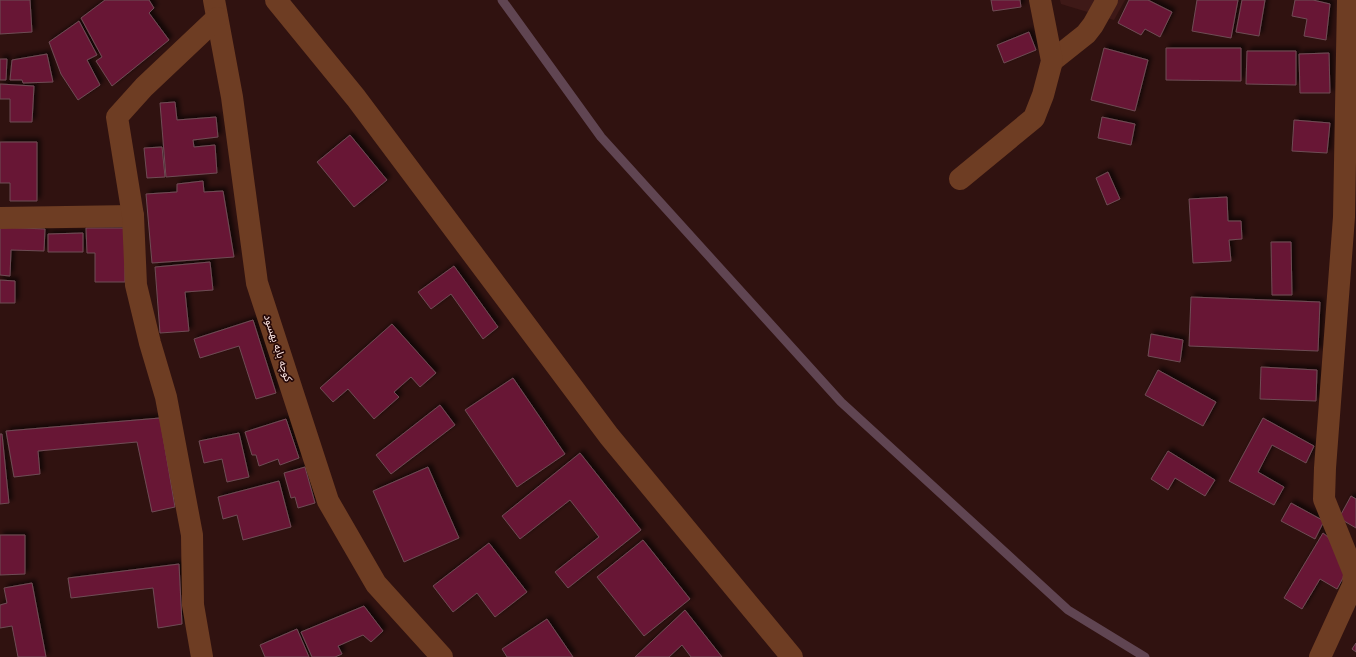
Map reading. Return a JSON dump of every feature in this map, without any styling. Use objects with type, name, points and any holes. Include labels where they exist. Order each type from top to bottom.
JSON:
[{"type":"street","points":[[276,0],[356,98],[609,436],[792,657]]},
{"type":"street","points":[[960,179],[1034,118],[1043,96],[1052,61],[1040,0]]},
{"type":"street","points":[[1052,61],[1086,34],[1093,25],[1107,0]]},
{"type":"street","points":[[1320,657],[1353,585],[1354,573],[1324,499],[1325,468],[1350,217],[1348,0]]},
{"type":"street","points":[[202,657],[193,604],[192,535],[166,397],[150,343],[136,285],[133,216],[117,117],[215,9]]},
{"type":"street","name":"کوچه بابه بهسود","points":[[215,9],[232,96],[257,284],[328,501],[376,584],[442,657]]},
{"type":"street","points":[[0,218],[133,216]]},
{"type":"shaded area","points":[[1060,0],[1125,0],[1114,20],[1061,4]]},
{"type":"building","points":[[0,0],[30,0],[32,32],[0,34]]},
{"type":"building","points":[[105,0],[149,0],[154,8],[149,13],[169,40],[112,86],[96,61],[102,57],[81,18]]},
{"type":"building","points":[[991,0],[1020,0],[1021,7],[993,11]]},
{"type":"building","points":[[1129,0],[1148,0],[1172,12],[1160,37],[1145,29],[1141,35],[1118,23]]},
{"type":"building","points":[[1197,0],[1238,0],[1231,38],[1192,31]]},
{"type":"building","points":[[1242,0],[1265,0],[1259,36],[1236,32]]},
{"type":"building","points":[[1295,0],[1313,0],[1330,4],[1326,40],[1304,36],[1307,19],[1292,16]]},
{"type":"building","points":[[79,21],[97,55],[87,60],[100,85],[78,100],[61,74],[49,42]]},
{"type":"building","points":[[1029,32],[1036,50],[1004,63],[997,45]]},
{"type":"building","points":[[1104,48],[1148,60],[1135,111],[1091,100]]},
{"type":"building","points":[[1166,48],[1241,48],[1241,81],[1166,80]]},
{"type":"building","points":[[1247,51],[1296,51],[1296,85],[1246,84]]},
{"type":"building","points":[[1329,53],[1330,93],[1300,93],[1299,54]]},
{"type":"building","points":[[47,54],[53,82],[23,83],[22,80],[10,80],[12,60]]},
{"type":"building","points":[[0,59],[7,59],[6,80],[0,80]]},
{"type":"building","points":[[0,84],[34,86],[32,122],[10,122],[10,99],[0,99]]},
{"type":"building","points":[[175,102],[177,120],[216,117],[218,137],[193,140],[194,147],[215,145],[217,173],[166,177],[160,103]]},
{"type":"building","points":[[1102,117],[1135,124],[1131,145],[1098,138]]},
{"type":"building","points":[[1294,120],[1330,123],[1327,153],[1292,151]]},
{"type":"building","points":[[350,135],[387,180],[354,207],[317,162]]},
{"type":"building","points":[[0,142],[37,142],[37,201],[10,201],[10,183],[0,183]]},
{"type":"building","points":[[162,147],[165,177],[147,178],[144,148]]},
{"type":"building","points":[[1108,172],[1120,199],[1107,205],[1096,178]]},
{"type":"building","points":[[203,181],[204,192],[223,191],[234,257],[152,263],[146,194],[177,192],[177,184]]},
{"type":"building","points":[[1227,197],[1228,221],[1241,221],[1242,239],[1229,240],[1231,261],[1193,263],[1189,199]]},
{"type":"building","points":[[0,227],[45,229],[44,251],[11,250],[10,276],[0,275]]},
{"type":"building","points":[[86,228],[125,228],[125,282],[95,282],[95,253],[87,253]]},
{"type":"building","points":[[83,233],[83,252],[48,252],[48,234]]},
{"type":"building","points":[[1271,242],[1291,242],[1292,295],[1272,295]]},
{"type":"building","points":[[210,262],[213,290],[185,292],[189,331],[160,333],[155,267]]},
{"type":"building","points":[[454,266],[498,327],[483,339],[451,294],[431,309],[418,292]]},
{"type":"building","points":[[0,280],[15,281],[15,303],[0,303]]},
{"type":"building","points":[[1191,297],[1320,302],[1318,351],[1189,346]]},
{"type":"building","points":[[253,320],[276,393],[256,399],[239,346],[200,358],[194,339]]},
{"type":"building","points":[[392,324],[436,373],[420,387],[411,377],[394,392],[399,397],[374,419],[348,389],[333,402],[320,388]]},
{"type":"building","points":[[1151,334],[1183,340],[1180,362],[1148,356]]},
{"type":"building","points":[[1261,367],[1317,370],[1316,401],[1260,399]]},
{"type":"building","points":[[1158,370],[1216,402],[1203,426],[1145,395]]},
{"type":"building","points":[[513,378],[565,454],[517,487],[465,410]]},
{"type":"building","points":[[440,405],[455,425],[391,474],[376,455]]},
{"type":"building","points":[[160,418],[175,507],[152,512],[137,442],[38,451],[40,474],[14,477],[6,431]]},
{"type":"building","points":[[1263,418],[1314,446],[1306,463],[1272,445],[1258,472],[1284,487],[1274,505],[1229,481]]},
{"type":"building","points":[[286,419],[299,458],[280,465],[278,459],[259,466],[256,455],[252,455],[245,432]]},
{"type":"building","points":[[239,433],[249,477],[227,482],[222,459],[204,463],[199,441]]},
{"type":"building","points":[[0,434],[2,434],[9,503],[0,504]]},
{"type":"building","points":[[1168,451],[1215,480],[1205,496],[1175,478],[1168,490],[1151,479]]},
{"type":"building","points":[[580,453],[641,530],[568,588],[555,572],[599,537],[570,500],[520,539],[502,516]]},
{"type":"building","points":[[305,467],[315,503],[298,508],[295,497],[291,498],[284,473]]},
{"type":"building","points":[[428,467],[459,538],[404,562],[373,491]]},
{"type":"building","points":[[279,481],[291,527],[243,540],[237,515],[223,519],[218,497]]},
{"type":"building","points":[[1351,496],[1356,499],[1356,528],[1339,518]]},
{"type":"building","points":[[1291,503],[1324,521],[1315,539],[1281,521]]},
{"type":"building","points":[[1323,533],[1328,537],[1345,568],[1343,578],[1337,589],[1320,579],[1302,609],[1284,598]]},
{"type":"building","points":[[0,535],[25,535],[25,574],[0,575]]},
{"type":"building","points":[[643,540],[690,599],[644,636],[597,577]]},
{"type":"building","points":[[489,543],[527,592],[495,617],[477,593],[453,612],[433,586]]},
{"type":"building","points":[[179,564],[182,624],[158,628],[153,588],[71,598],[68,578]]},
{"type":"building","points":[[32,583],[46,657],[18,657],[12,626],[0,628],[0,605],[7,603],[4,588]]},
{"type":"building","points":[[364,606],[383,631],[371,642],[363,635],[338,646],[342,654],[335,657],[312,657],[301,632]]},
{"type":"building","points":[[685,610],[722,657],[691,657],[682,645],[669,657],[635,657]]},
{"type":"building","points":[[547,619],[573,657],[507,657],[502,649]]},
{"type":"building","points":[[297,629],[309,657],[265,657],[260,645]]},
{"type":"building","points":[[1356,643],[1356,652],[1352,649]]},
{"type":"waterway","points":[[502,0],[601,137],[841,402],[1068,610],[1145,657]]}]
